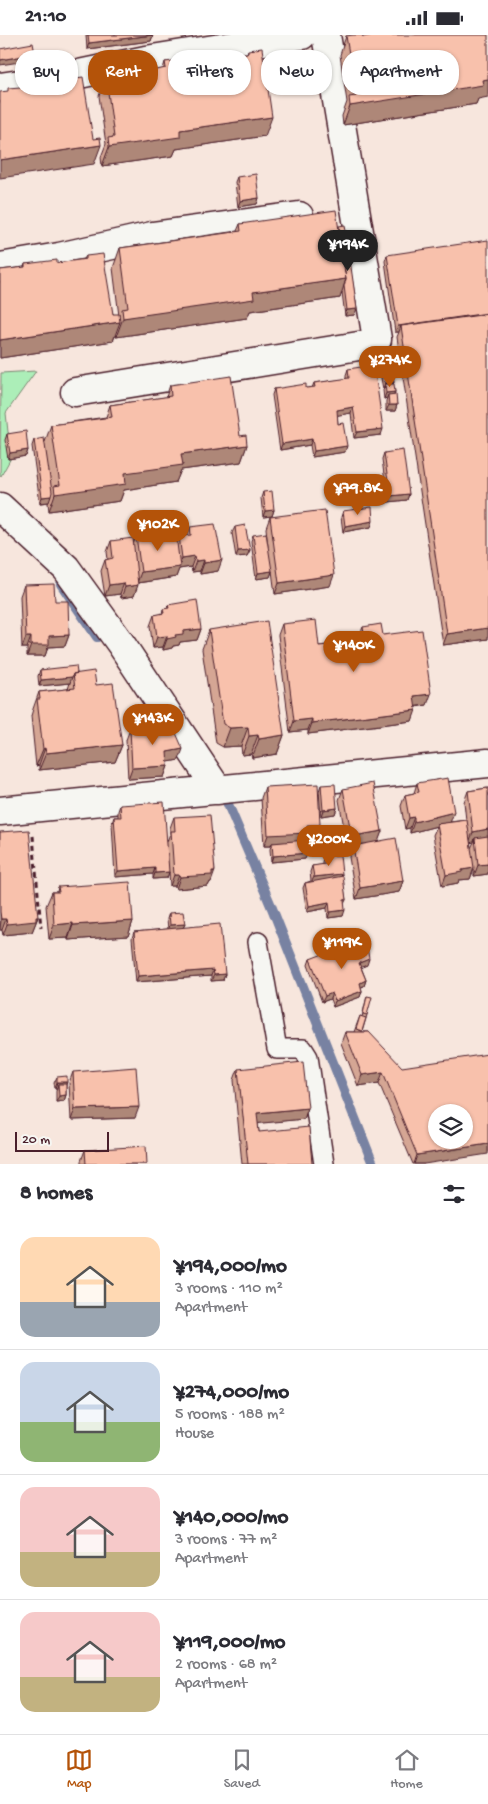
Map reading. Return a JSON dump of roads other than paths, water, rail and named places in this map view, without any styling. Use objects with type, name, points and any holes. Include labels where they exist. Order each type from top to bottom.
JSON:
[{"type":"street","points":[[0,87],[60,78],[146,60],[302,35]]},
{"type":"street","points":[[75,392],[371,344],[377,339],[339,210],[326,35]]},
{"type":"street","points":[[0,267],[59,257],[152,236],[339,210]]},
{"type":"street","points":[[0,507],[66,568],[121,644],[218,790]]},
{"type":"street","points":[[0,811],[488,763]]},
{"type":"lane","points":[[258,942],[277,1049],[303,1049],[308,1057],[324,1164]]},
{"type":"waterway","points":[[61,584],[97,637]]},
{"type":"waterway","points":[[227,802],[272,908],[373,1164]]}]
